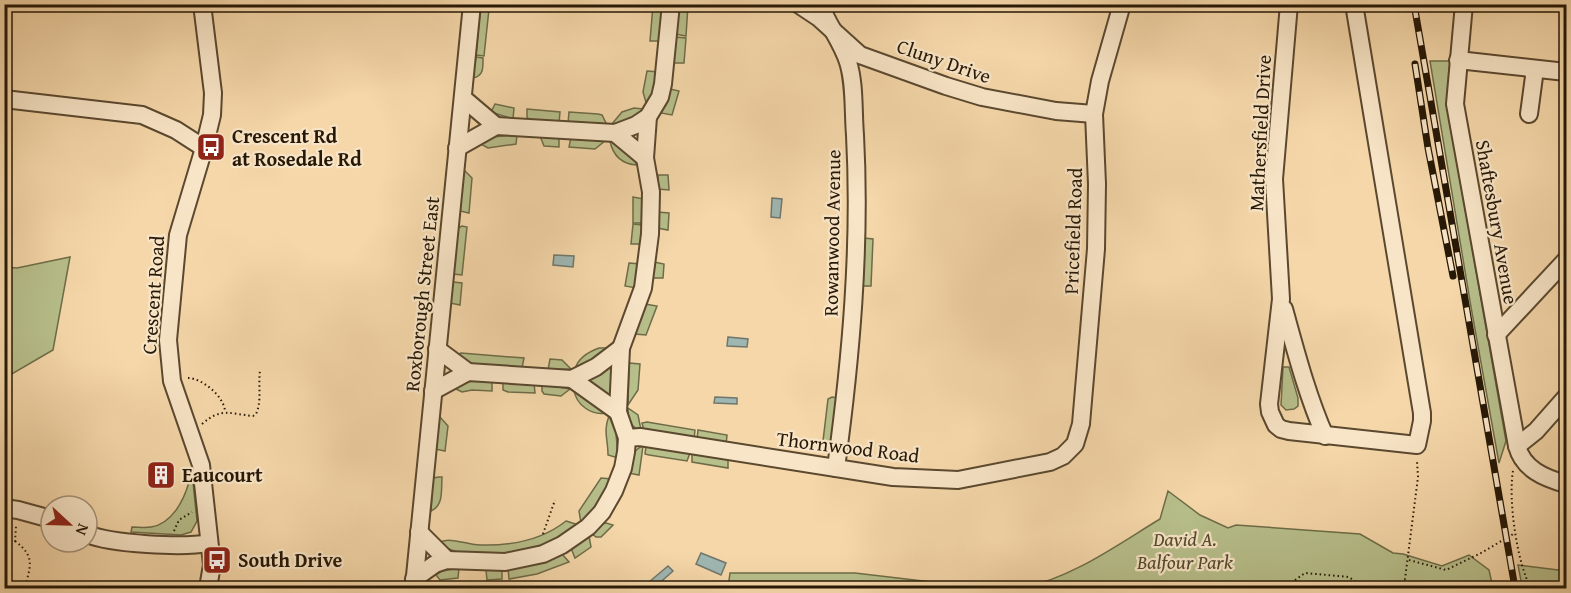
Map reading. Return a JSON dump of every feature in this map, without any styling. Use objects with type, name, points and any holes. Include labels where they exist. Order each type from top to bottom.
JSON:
[{"type":"street","name":"Crescent Road","points":[[202,4],[213,93],[212,115],[178,236],[168,340],[172,381],[201,465],[212,565],[208,588]]},
{"type":"street","name":"Roxborough Street East","points":[[414,584],[472,4]]},
{"type":"street","points":[[457,148],[496,126],[615,133],[636,125],[648,117],[660,97],[663,84],[671,4]]},
{"type":"street","name":"Cluny Drive","points":[[798,4],[819,18],[860,55],[982,97],[1018,105],[1094,114]]},
{"type":"street","name":"Rowanwood Avenue","points":[[820,4],[848,61],[857,197],[854,289],[837,468]]},
{"type":"street","name":"Pricefield Road","points":[[1063,456],[1075,444],[1081,424],[1096,249],[1097,184],[1094,114],[1100,81],[1122,4]]},
{"type":"street","name":"Mathersfield Drive","points":[[1289,4],[1274,179],[1281,299],[1270,412],[1281,429],[1325,436],[1417,445]]},
{"type":"street","points":[[1354,4],[1422,413],[1417,445]]},
{"type":"street","name":"Shaftesbury Avenue","points":[[1464,4],[1455,104],[1519,452]]},
{"type":"street","points":[[1458,60],[1566,72]]},
{"type":"street","points":[[1529,114],[1535,69]]},
{"type":"street","points":[[6,96],[142,115],[176,130],[204,148]]},
{"type":"street","points":[[463,98],[496,126]]},
{"type":"street","points":[[414,584],[435,564],[447,560],[505,562],[543,554],[575,537],[599,514],[614,491],[623,468],[627,438],[618,412],[621,348],[637,309],[647,266],[651,192],[645,159],[648,117]]},
{"type":"street","points":[[615,133],[645,159]]},
{"type":"street","points":[[1496,335],[1566,260]]},
{"type":"street","name":"Mathersfield Drive","points":[[1281,299],[1302,376],[1325,436]]},
{"type":"street","points":[[433,391],[468,372],[572,379],[596,367],[621,348]]},
{"type":"street","points":[[437,349],[468,372]]},
{"type":"street","points":[[572,379],[618,412]]},
{"type":"street","points":[[1566,397],[1519,452],[1542,476],[1566,484]]},
{"type":"street","name":"Thornwood Road","points":[[627,438],[640,437],[893,477],[958,480],[1032,467],[1063,456]]},
{"type":"street","points":[[10,513],[18,510],[39,516]]},
{"type":"street","points":[[419,532],[447,560]]},
{"type":"street","points":[[99,536],[131,542],[194,546],[209,543]]},
{"type":"path","points":[[198,427],[213,416],[225,412],[253,416],[256,414],[260,370]]},
{"type":"path","points":[[179,378],[193,378],[207,387],[221,400],[225,406],[225,412]]},
{"type":"path","points":[[1409,588],[1405,579],[1418,477],[1417,445]]},
{"type":"path","points":[[1519,452],[1510,487],[1525,579],[1531,588]]},
{"type":"path","points":[[543,534],[555,500]]},
{"type":"path","points":[[173,535],[179,520],[197,510]]},
{"type":"path","points":[[10,513],[15,541],[29,554],[30,561],[25,588]]},
{"type":"path","points":[[1409,560],[1446,570],[1516,532]]},
{"type":"path","points":[[4,549],[15,541]]},
{"type":"path","points":[[1284,588],[1305,573],[1349,577],[1364,588]]},
{"type":"green space","points":[[741,4],[773,7],[773,11],[697,5]]},
{"type":"green space","points":[[653,5],[664,5],[661,41],[650,41]]},
{"type":"green space","points":[[679,5],[688,5],[686,36],[675,34]]},
{"type":"green space","points":[[483,9],[489,9],[484,56],[476,55],[480,13]]},
{"type":"green space","points":[[675,37],[686,38],[684,63],[673,63]]},
{"type":"green space","points":[[476,57],[483,58],[483,68],[477,77],[473,78]]},
{"type":"green space","points":[[1430,61],[1450,61],[1447,106],[1506,441],[1499,463],[1471,307]]},
{"type":"green space","points":[[647,71],[659,72],[655,90],[647,106],[643,92]]},
{"type":"green space","points":[[670,89],[679,91],[672,115],[661,113]]},
{"type":"green space","points":[[495,104],[514,108],[513,119],[491,112]]},
{"type":"green space","points":[[634,108],[644,109],[634,118],[611,125],[622,112]]},
{"type":"green space","points":[[527,109],[560,112],[559,123],[529,120]]},
{"type":"green space","points":[[569,112],[602,115],[607,125],[568,123]]},
{"type":"green space","points":[[517,135],[516,144],[488,148],[479,143],[492,137]]},
{"type":"green space","points":[[540,136],[559,137],[559,147],[544,146]]},
{"type":"green space","points":[[571,137],[606,140],[595,149],[569,147]]},
{"type":"green space","points":[[610,141],[625,151],[637,165],[619,158],[613,151]]},
{"type":"green space","points":[[464,170],[472,178],[469,213],[460,211]]},
{"type":"green space","points":[[658,175],[668,175],[669,190],[658,189]]},
{"type":"green space","points":[[633,197],[644,199],[643,223],[633,223]]},
{"type":"green space","points":[[657,212],[669,213],[668,230],[657,228]]},
{"type":"green space","points":[[633,224],[643,225],[642,244],[631,244]]},
{"type":"green space","points":[[467,227],[462,275],[453,274],[458,228]]},
{"type":"green space","points":[[864,238],[873,239],[871,286],[862,286]]},
{"type":"green space","points":[[70,257],[53,350],[5,378],[5,267],[17,268]]},
{"type":"green space","points":[[654,262],[664,264],[663,278],[652,278]]},
{"type":"green space","points":[[629,263],[640,264],[636,288],[625,286]]},
{"type":"green space","points":[[453,282],[462,283],[460,305],[450,303]]},
{"type":"green space","points":[[645,304],[657,306],[646,335],[635,334]]},
{"type":"green space","points":[[599,348],[610,348],[605,354],[575,369],[584,356]]},
{"type":"green space","points":[[461,353],[524,358],[522,368],[470,364],[457,355]]},
{"type":"green space","points":[[550,359],[562,360],[571,369],[548,370]]},
{"type":"green space","points":[[613,361],[613,402],[580,379]]},
{"type":"green space","points":[[629,363],[640,364],[638,390],[628,405]]},
{"type":"green space","points":[[1283,367],[1289,367],[1298,398],[1298,406],[1294,409],[1286,410],[1281,405]]},
{"type":"green space","points":[[492,381],[492,391],[462,392],[454,388],[467,382]]},
{"type":"green space","points":[[503,382],[534,383],[535,393],[508,392],[503,390]]},
{"type":"green space","points":[[542,384],[570,389],[561,396],[544,394]]},
{"type":"green space","points":[[574,390],[606,413],[595,413],[581,405]]},
{"type":"green space","points":[[838,398],[830,447],[825,447],[823,441],[828,399]]},
{"type":"green space","points":[[628,408],[638,415],[641,430],[630,422]]},
{"type":"green space","points":[[439,416],[448,426],[445,451],[435,449]]},
{"type":"green space","points":[[609,416],[616,433],[618,458],[608,455],[606,431]]},
{"type":"green space","points":[[642,423],[695,430],[694,439],[644,431]]},
{"type":"green space","points":[[698,430],[727,435],[726,445],[697,440]]},
{"type":"green space","points":[[643,446],[639,475],[628,473],[634,453]]},
{"type":"green space","points":[[646,446],[690,453],[687,461],[649,455],[645,454]]},
{"type":"green space","points":[[692,453],[728,459],[728,468],[692,462]]},
{"type":"green space","points":[[442,477],[440,501],[431,511],[433,478]]},
{"type":"green space","points":[[601,478],[611,479],[602,498],[581,523],[579,511]]},
{"type":"green space","points":[[189,482],[193,482],[197,521],[191,532],[181,535],[131,532],[132,527],[151,527],[171,516],[184,496]]},
{"type":"green space","name":"David A. Balfour Park","points":[[1168,491],[1200,515],[1228,528],[1236,525],[1360,534],[1393,553],[1442,566],[1469,555],[1489,570],[1493,588],[1022,588],[1059,577],[1076,569],[1160,519]]},
{"type":"green space","points":[[566,521],[579,525],[552,542],[523,552],[498,555],[472,554],[459,552],[439,543],[448,540],[480,545],[515,543],[547,533]]},
{"type":"green space","points":[[601,524],[613,525],[601,537],[596,537],[591,533]]},
{"type":"green space","points":[[589,536],[591,547],[575,558],[571,548]]},
{"type":"green space","points":[[562,554],[569,562],[537,574],[509,579],[508,568]]},
{"type":"green space","points":[[1518,565],[1566,571],[1566,588],[1506,588],[1522,586]]},
{"type":"green space","points":[[459,568],[458,578],[440,580],[436,575],[442,571]]},
{"type":"green space","points":[[502,569],[502,579],[487,580],[486,570]]},
{"type":"green space","points":[[730,573],[855,573],[983,588],[728,588]]},
{"type":"green space","points":[[719,583],[728,588],[710,588]]},
{"type":"water","points":[[772,198],[782,199],[780,218],[771,217]]},
{"type":"water","points":[[554,255],[574,256],[573,267],[553,265]]},
{"type":"water","points":[[728,337],[748,339],[747,347],[727,346]]},
{"type":"water","points":[[715,397],[737,398],[737,404],[714,403]]},
{"type":"water","points":[[701,553],[726,563],[721,575],[696,564]]},
{"type":"water","points":[[668,566],[673,571],[654,588],[649,582]]},
{"type":"railway","points":[[1414,4],[1515,588]]},
{"type":"railway","points":[[1415,64],[1428,148],[1453,276]]},
{"type":"place","name":"Crescent Rd at Rosedale Rd","points":[[211,147]]},
{"type":"place","name":"Eaucourt","points":[[161,475]]},
{"type":"place","name":"South Drive","points":[[217,560]]}]
